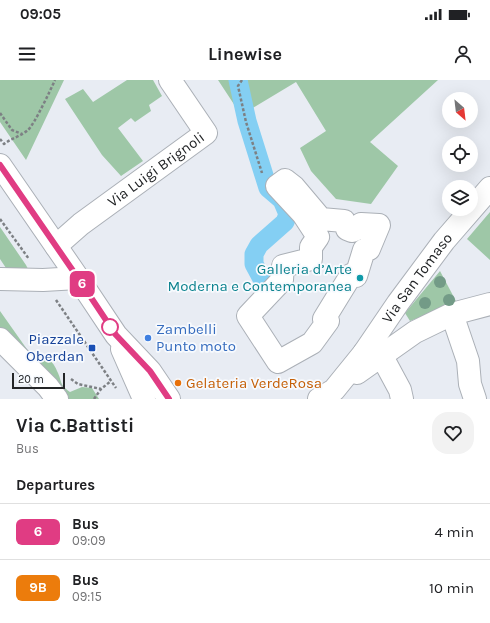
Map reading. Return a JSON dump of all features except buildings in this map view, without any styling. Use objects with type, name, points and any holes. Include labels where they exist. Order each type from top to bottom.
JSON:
[{"type":"street","name":"Via Luigi Brignoli","points":[[56,246],[81,224],[206,133],[170,80]]},
{"type":"street","points":[[0,165],[116,335],[150,371],[169,399]]},
{"type":"street","points":[[285,180],[294,187],[320,219],[344,221],[347,229],[352,231],[357,229],[361,224],[379,225],[369,249],[364,250],[356,276],[351,275],[324,319],[328,321],[312,343],[278,362],[248,316],[282,280],[283,266],[311,259],[311,247],[318,237],[302,214],[277,186],[285,180]]},
{"type":"street","name":"Via San Tomaso","points":[[326,395],[370,356],[392,311],[444,241],[490,188]]},
{"type":"street","points":[[0,279],[43,280],[78,278]]},
{"type":"street","points":[[370,356],[452,314],[490,304]]},
{"type":"street","points":[[392,311],[416,332]]},
{"type":"street","points":[[452,314],[468,361],[470,384],[475,399]]},
{"type":"street","points":[[116,335],[144,399]]},
{"type":"street","points":[[0,339],[48,387],[57,399]]},
{"type":"street","points":[[370,356],[386,364],[400,390],[402,399]]},
{"type":"path","points":[[0,139],[4,144],[30,129],[56,80]]},
{"type":"path","points":[[241,81],[238,86],[246,122],[262,174]]},
{"type":"path","points":[[0,113],[12,130],[22,134]]},
{"type":"path","points":[[71,378],[78,384],[101,389]]},
{"type":"path","points":[[94,399],[101,389],[112,381]]},
{"type":"green space","points":[[0,80],[64,80],[26,160],[0,122]]},
{"type":"green space","points":[[127,80],[153,80],[162,96],[149,105],[151,111],[135,122],[131,118],[118,128],[143,161],[121,176],[102,155],[65,99],[83,89],[93,102]]},
{"type":"green space","points":[[218,80],[438,80],[370,142],[398,166],[371,204],[336,199],[311,171],[300,148],[326,131],[296,82],[241,115]]},
{"type":"green space","points":[[490,212],[490,260],[467,239]]},
{"type":"green space","points":[[0,227],[28,269],[8,271],[0,259]]},
{"type":"green space","points":[[440,271],[457,303],[410,321],[405,313]]},
{"type":"green space","points":[[0,311],[36,362],[46,355],[55,367],[62,385],[66,389],[70,392],[82,387],[92,388],[99,399],[69,399],[0,328]]},
{"type":"waterway","points":[[238,80],[247,121],[268,188],[282,200],[288,214],[285,222],[259,245],[254,254],[254,264],[267,288]]},
{"type":"bus line","name":"6","points":[[0,165],[116,335],[150,371],[169,399]]},
{"type":"place","name":"Galleria d’Arte Moderna e Contemporanea","points":[[360,278]]},
{"type":"place","name":"Zambelli Punto moto","points":[[148,338]]},
{"type":"place","name":"Piazzale Oberdan","points":[[92,348]]},
{"type":"place","name":"Gelateria VerdeRosa","points":[[178,383]]}]
